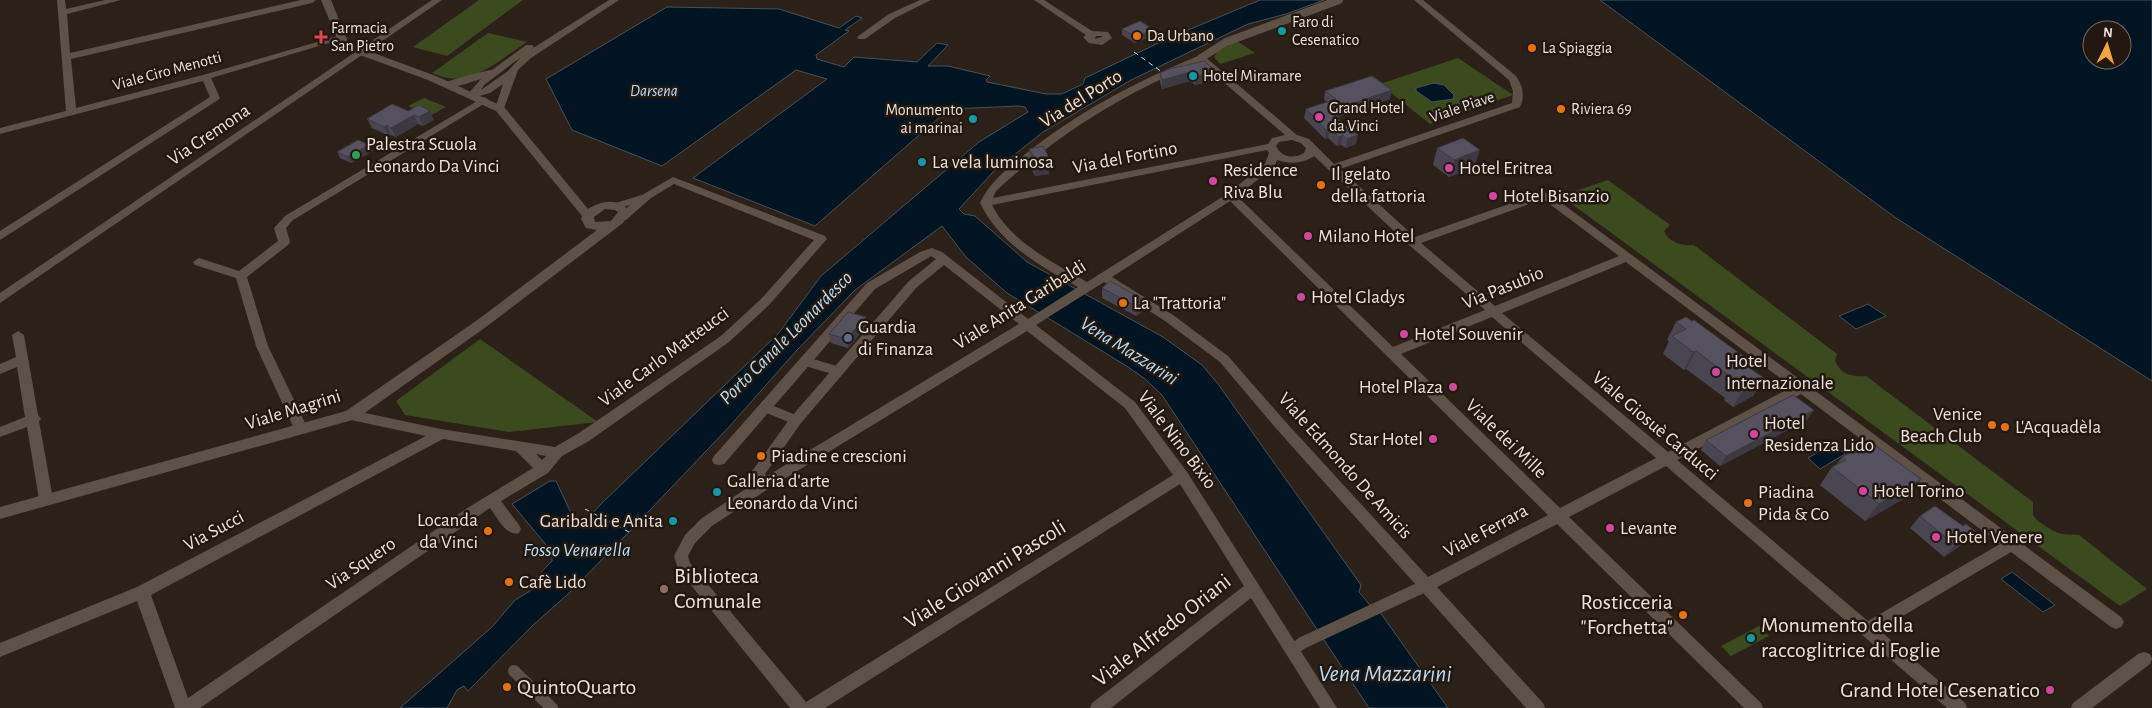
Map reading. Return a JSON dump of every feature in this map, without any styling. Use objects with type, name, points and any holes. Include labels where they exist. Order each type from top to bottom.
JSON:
[{"type":"street","points":[[61,0],[71,112]]},
{"type":"street","points":[[63,12],[117,0]]},
{"type":"street","points":[[67,57],[312,0]]},
{"type":"street","points":[[326,0],[345,46],[446,84],[500,109],[578,203],[591,216],[600,227],[617,222],[624,212],[616,206],[607,205],[591,216],[583,246]]},
{"type":"street","name":"Via Cremona","points":[[0,299],[438,0]]},
{"type":"street","points":[[472,95],[487,90],[514,70],[528,56],[602,0]]},
{"type":"street","points":[[446,84],[466,81],[502,65],[615,0]]},
{"type":"street","points":[[862,37],[892,16],[927,0]]},
{"type":"street","points":[[1038,0],[1091,34]]},
{"type":"street","name":"Via del Porto","points":[[985,203],[991,190],[1059,132],[1121,94],[1155,76],[1201,58],[1226,42],[1339,0]]},
{"type":"street","name":"Viale Piave","points":[[1331,168],[1517,105],[1518,86],[1513,78],[1418,0]]},
{"type":"street","name":"Viale Ciro Menotti","points":[[0,131],[206,77],[341,38]]},
{"type":"street","points":[[1201,58],[1293,138]]},
{"type":"street","points":[[472,95],[481,83],[502,65]]},
{"type":"street","points":[[500,109],[504,92],[514,70]]},
{"type":"street","points":[[0,236],[215,98],[206,77]]},
{"type":"street","points":[[241,276],[284,242],[280,228],[289,218],[484,100]]},
{"type":"street","name":"Viale Giosuè Carducci","points":[[1293,138],[1304,141],[1413,242],[1959,708]]},
{"type":"street","name":"Via del Fortino","points":[[985,203],[1273,150],[1276,140],[1293,138]]},
{"type":"street","name":"Viale Anita Garibaldi","points":[[1260,175],[1309,155],[1311,148]]},
{"type":"street","name":"Viale Giosuè Carducci","points":[[1273,150],[1295,160],[1331,168]]},
{"type":"street","name":"Viale Anita Garibaldi","points":[[800,708],[683,565],[681,556],[690,539],[707,522],[766,483],[1087,288],[1231,196],[1260,175],[1272,163],[1273,150]]},
{"type":"street","name":"Viale Magrini","points":[[0,513],[46,498],[351,415],[481,324],[617,222],[647,196],[673,180]]},
{"type":"street","name":"Viale Carlo Matteucci","points":[[557,452],[584,437],[725,339],[765,302],[821,239],[673,180]]},
{"type":"street","points":[[1413,242],[1544,195],[2116,622]]},
{"type":"street","name":"Viale Magrini","points":[[616,206],[647,196]]},
{"type":"street","name":"Viale dei Mille","points":[[1231,196],[1755,708]]},
{"type":"street","points":[[985,203],[988,212],[996,224],[1041,261],[1087,288]]},
{"type":"street","name":"Viale Nino Bixio","points":[[804,360],[871,286],[932,252],[938,255],[1130,405],[1182,476],[1253,588],[1297,647],[1328,708]]},
{"type":"street","name":"Via Pasubio","points":[[1391,353],[1628,257]]},
{"type":"street","points":[[766,483],[757,475],[796,420],[913,284],[943,260]]},
{"type":"street","points":[[199,262],[241,276]]},
{"type":"street","points":[[241,276],[262,346],[301,429]]},
{"type":"street","name":"Viale Edmondo De Amicis","points":[[1103,276],[1169,318],[1224,359],[1278,422],[1427,584],[1536,708]]},
{"type":"street","points":[[18,335],[34,419],[46,498]]},
{"type":"street","points":[[0,368],[23,359]]},
{"type":"street","points":[[718,460],[804,360],[838,371]]},
{"type":"street","name":"Viale Ferrara","points":[[1297,647],[1427,584],[1802,388]]},
{"type":"street","points":[[764,407],[796,420]]},
{"type":"street","points":[[351,415],[441,434],[521,448],[557,452]]},
{"type":"street","points":[[0,432],[34,419]]},
{"type":"street","name":"Via Succi","points":[[0,650],[142,592],[441,434]]},
{"type":"street","points":[[521,448],[543,469]]},
{"type":"street","name":"Via Squero","points":[[187,708],[474,511],[543,469],[557,452]]},
{"type":"street","name":"Viale Giovanni Pascoli","points":[[811,708],[1182,476]]},
{"type":"street","points":[[493,501],[514,528]]},
{"type":"street","points":[[1867,629],[2012,544]]},
{"type":"street","name":"Viale Alfredo Oriani","points":[[1098,708],[1253,588]]},
{"type":"street","points":[[142,592],[183,708]]},
{"type":"street","points":[[2079,708],[2144,658]]},
{"type":"street","points":[[514,671],[552,708]]},
{"type":"green space","points":[[479,0],[523,0],[447,56],[413,47]]},
{"type":"green space","points":[[488,33],[527,42],[490,67],[469,76],[448,78],[432,73]]},
{"type":"green space","points":[[1237,41],[1255,53],[1220,64],[1214,57],[1218,51]]},
{"type":"green space","points":[[1458,58],[1513,95],[1430,124],[1380,84]]},
{"type":"green space","points":[[424,98],[446,107],[430,116],[408,106]]},
{"type":"green space","points":[[1608,180],[1670,225],[1664,231],[1669,238],[1681,244],[1694,245],[1837,354],[1835,361],[1840,369],[1847,374],[1866,376],[2033,502],[2033,515],[2038,521],[2053,531],[2062,534],[2079,535],[2147,589],[2120,606],[1561,196]]},
{"type":"green space","points":[[480,339],[598,422],[509,432],[405,415],[396,401]]},
{"type":"green space","points":[[1759,626],[1769,636],[1731,656],[1721,646]]},
{"type":"water","points":[[1260,0],[1324,0],[1286,14],[1248,24],[1131,80],[1043,132],[994,171],[959,209],[964,214],[975,216],[1027,262],[1163,337],[1202,365],[1218,384],[1361,585],[1359,592],[1382,615],[1448,708],[1369,708],[1162,395],[1144,378],[1125,365],[1007,293],[966,257],[942,226],[855,290],[629,532],[468,691],[464,686],[457,690],[447,708],[400,708],[492,627],[515,600],[530,591],[533,585],[531,583],[552,561],[552,552],[512,504],[550,481],[556,481],[577,526],[582,526],[600,505],[778,334],[821,276],[979,142],[1028,112],[1025,107],[1019,106],[949,109],[815,226],[693,178],[827,79],[796,70],[662,166],[572,130],[546,79],[667,7],[779,9],[839,28],[856,16],[862,18],[845,30],[849,31],[816,55],[817,59],[844,67],[854,57],[917,62],[937,43],[948,45],[928,66],[948,66],[990,76],[986,80],[987,82],[1046,94],[1062,94],[1083,84],[1085,78],[1169,38]]},
{"type":"water","points":[[1600,0],[2152,0],[2152,381],[1896,218]]},
{"type":"water","points":[[1434,83],[1444,85],[1454,95],[1453,99],[1432,102],[1416,91],[1416,88]]},
{"type":"water","points":[[1868,304],[1886,316],[1856,329],[1839,316]]},
{"type":"water","points":[[1832,444],[1845,454],[1820,469],[1808,458]]},
{"type":"water","points":[[2012,572],[2055,605],[2043,612],[2001,579]]},
{"type":"building","points":[[1140,21],[1152,30],[1136,37],[1122,29]]},
{"type":"building","points":[[1204,61],[1216,71],[1196,76],[1190,72],[1162,80],[1160,73]]},
{"type":"building","points":[[1372,76],[1392,90],[1331,111],[1335,114],[1332,114],[1358,135],[1347,139],[1343,135],[1339,137],[1330,129],[1326,130],[1306,109],[1336,99],[1325,91]]},
{"type":"building","points":[[392,104],[408,111],[419,105],[430,111],[419,117],[414,115],[391,128],[387,125],[384,127],[367,119]]},
{"type":"building","points":[[1463,138],[1480,150],[1454,160],[1437,148]]},
{"type":"building","points":[[358,140],[369,145],[348,157],[337,152]]},
{"type":"building","points":[[1043,146],[1048,156],[1035,159],[1029,149]]},
{"type":"building","points":[[1110,281],[1144,300],[1137,307],[1102,288]]},
{"type":"building","points":[[848,312],[866,317],[846,339],[829,334]]},
{"type":"building","points":[[1686,317],[1692,321],[1694,320],[1743,356],[1740,357],[1747,363],[1745,365],[1764,378],[1744,389],[1696,351],[1693,352],[1672,336],[1686,329],[1676,322]]},
{"type":"building","name":"Hotel Residenza Lido","points":[[1793,395],[1814,410],[1726,456],[1706,440]]},
{"type":"building","points":[[1873,444],[1921,479],[1879,504],[1832,467],[1846,460],[1842,457],[1862,446],[1865,448]]},
{"type":"building","points":[[1935,506],[1963,526],[1966,524],[1975,531],[1955,545],[1920,516]]},
{"type":"ferry route","points":[[1134,52],[1162,72]]},
{"type":"ferry route","points":[[585,509],[629,532]]},
{"type":"place","name":"Faro di Cesenatico","points":[[1282,31]]},
{"type":"place","name":"Da Urbano","points":[[1137,36]]},
{"type":"place","name":"Farmacia San Pietro","points":[[321,37]]},
{"type":"place","name":"La Spiaggia","points":[[1532,48]]},
{"type":"place","name":"Hotel Miramare","points":[[1193,76]]},
{"type":"place","name":"Riviera 69","points":[[1561,109]]},
{"type":"place","name":"Grand Hotel da Vinci","points":[[1319,117]]},
{"type":"place","name":"Monumento ai marinai","points":[[973,119]]},
{"type":"place","name":"Palestra Scuola Leonardo Da Vinci","points":[[356,155]]},
{"type":"place","name":"La vela luminosa","points":[[922,162]]},
{"type":"place","name":"Hotel Eritrea","points":[[1449,168]]},
{"type":"place","name":"Residence Riva Blu","points":[[1213,181]]},
{"type":"place","name":"Il gelato della fattoria","points":[[1321,185]]},
{"type":"place","name":"Hotel Bisanzio","points":[[1493,196]]},
{"type":"place","name":"Milano Hotel","points":[[1308,236]]},
{"type":"place","name":"Hotel Gladys","points":[[1301,297]]},
{"type":"place","name":"La \"Trattoria\"","points":[[1123,303]]},
{"type":"place","name":"Hotel Souvenir","points":[[1404,334]]},
{"type":"place","name":"Guardia di Finanza","points":[[848,338]]},
{"type":"place","name":"Hotel Internazionale","points":[[1716,372]]},
{"type":"place","name":"Hotel Plaza","points":[[1453,387]]},
{"type":"place","name":"Venice Beach Club","points":[[1992,425]]},
{"type":"place","name":"L'Acquadèla","points":[[2005,427]]},
{"type":"place","name":"Hotel Residenza Lido","points":[[1754,434]]},
{"type":"place","name":"Star Hotel","points":[[1433,439]]},
{"type":"place","name":"Piadine e crescioni","points":[[761,456]]},
{"type":"place","name":"Hotel Torino","points":[[1863,491]]},
{"type":"place","name":"Galleria d'arte Leonardo da Vinci","points":[[717,492]]},
{"type":"place","name":"Piadina Pida & Co","points":[[1748,503]]},
{"type":"place","name":"Garibaldi e Anita","points":[[673,521]]},
{"type":"place","name":"Levante","points":[[1610,528]]},
{"type":"place","name":"Locanda da Vinci","points":[[488,531]]},
{"type":"place","name":"Hotel Venere","points":[[1936,537]]},
{"type":"place","name":"Cafè Lido","points":[[509,582]]},
{"type":"place","name":"Biblioteca Comunale","points":[[664,589]]},
{"type":"place","name":"Rosticceria \"Forchetta\"","points":[[1683,615]]},
{"type":"place","name":"Monumento della raccoglitrice di Foglie","points":[[1751,638]]},
{"type":"place","name":"QuintoQuarto","points":[[507,687]]},
{"type":"place","name":"Grand Hotel Cesenatico","points":[[2050,690]]},
{"type":"water label","name":"Darsena","points":[[654,91]]},
{"type":"water label","name":"Porto Canale Leonardesco","points":[[786,338]]},
{"type":"water label","name":"Vena Mazzarini","points":[[1129,351]]},
{"type":"water label","name":"Fosso Venarella","points":[[577,550]]},
{"type":"water label","name":"Vena Mazzarini","points":[[1385,674]]}]
